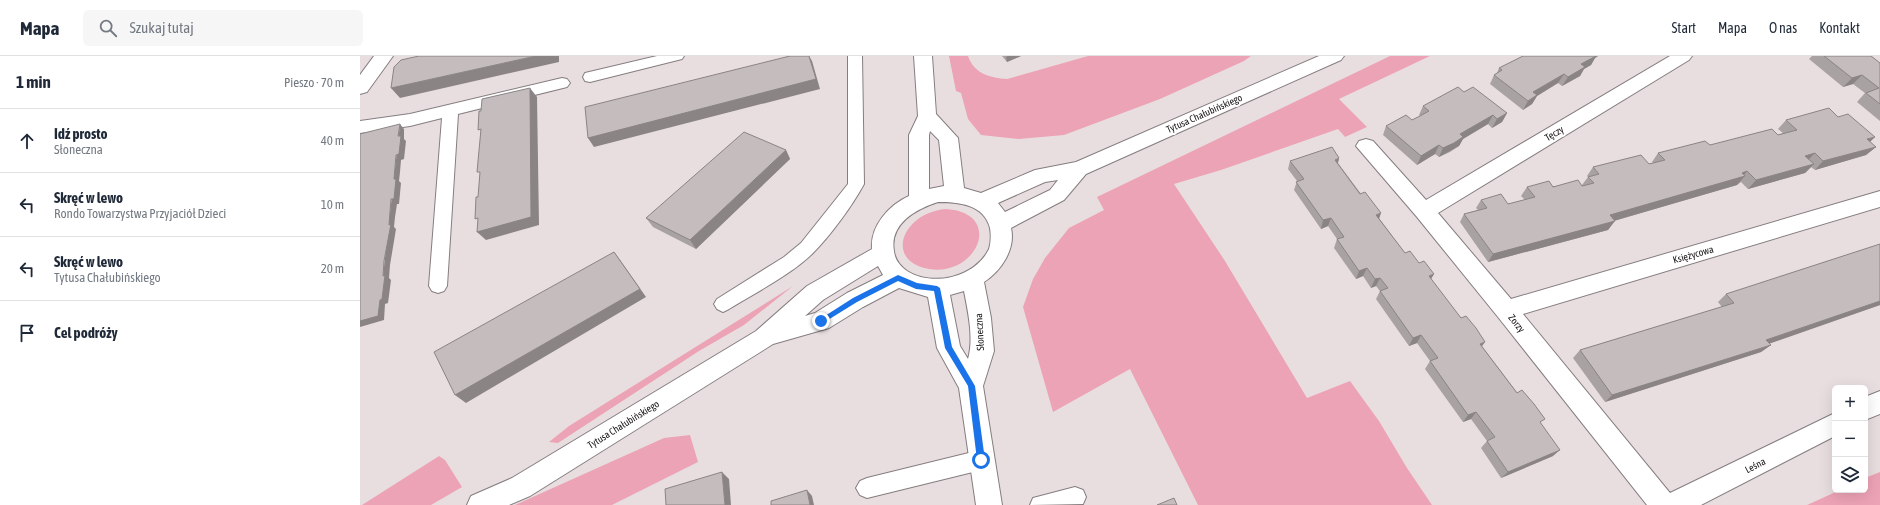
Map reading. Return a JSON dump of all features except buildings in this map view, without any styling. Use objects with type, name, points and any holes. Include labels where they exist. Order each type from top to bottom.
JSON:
[{"type":"street","points":[[360,88],[384,56]]},
{"type":"street","points":[[919,200],[920,135],[928,116],[922,56]]},
{"type":"street","name":"Tytusa Chałubińskiego","points":[[981,202],[1042,175],[1079,169],[1331,56]]},
{"type":"street","name":"Tęczy","points":[[1424,211],[1683,56]]},
{"type":"street","points":[[928,116],[948,138],[955,194]]},
{"type":"street","name":"Zorzy","points":[[1366,146],[1424,211],[1506,310],[1663,505]]},
{"type":"street","name":"Tytusa Chałubińskiego","points":[[1000,224],[1056,195],[1079,169]]},
{"type":"street","points":[[936,194],[955,194],[969,196],[981,202],[993,211],[1000,224],[1002,238],[997,253],[987,267],[972,278],[956,285],[937,288],[916,286],[898,278],[887,267],[882,253],[882,241],[886,228],[894,216],[905,207],[919,200],[936,194]]},
{"type":"street","name":"Księżycowa","points":[[1506,310],[1880,199]]},
{"type":"street","name":"Tytusa Chałubińskiego","points":[[480,505],[521,486],[764,338],[815,293],[882,253]]},
{"type":"street","name":"Tytusa Chałubińskiego","points":[[764,338],[821,321],[855,300],[898,278]]},
{"type":"street","name":"Słoneczna","points":[[971,386],[982,351],[980,318],[972,278]]},
{"type":"street","name":"Słoneczna","points":[[937,288],[949,348],[971,386],[989,505]]},
{"type":"street","points":[[1868,408],[1880,402]]},
{"type":"street","name":"Leśna","points":[[1674,505],[1832,426]]},
{"type":"lane","points":[[590,77],[677,56]]},
{"type":"lane","points":[[722,304],[800,254],[817,237],[854,188],[857,174],[855,56]]},
{"type":"lane","points":[[360,127],[410,120],[562,84]]},
{"type":"lane","points":[[438,286],[450,110]]},
{"type":"lane","points":[[867,488],[981,460]]},
{"type":"lane","points":[[1041,505],[1075,497]]},
{"type":"shaded area","points":[[949,56],[968,56],[974,67],[984,74],[995,78],[1007,79],[1088,56],[1251,56],[1244,61],[1160,99],[1064,135],[1019,139],[981,135],[968,119],[961,93],[956,91]]},
{"type":"shaded area","points":[[1390,56],[1430,56],[1339,99],[1367,127],[1345,137],[1338,129],[1221,170],[1174,184],[1225,261],[1307,398],[1350,381],[1379,421],[1407,468],[1432,505],[1198,505],[1130,369],[1053,412],[1023,307],[1033,279],[1045,258],[1069,228],[1104,210],[1097,197]]},
{"type":"shaded area","points":[[946,209],[964,213],[975,221],[979,232],[978,244],[971,255],[960,264],[946,269],[929,269],[915,264],[906,257],[903,247],[904,237],[910,227],[919,219],[931,212]]},
{"type":"shaded area","points":[[793,286],[744,325],[699,351],[558,443],[549,442],[569,426]]},
{"type":"shaded area","points":[[690,435],[698,462],[612,505],[515,505],[664,438]]},
{"type":"shaded area","points":[[439,456],[445,460],[462,487],[431,505],[362,505]]},
{"type":"shaded area","points":[[1880,472],[1880,505],[1807,505],[1833,493],[1868,493],[1868,477]]},
{"type":"route","points":[[821,321],[855,300],[898,278],[916,286],[937,288],[949,348],[971,386],[981,460]]}]
